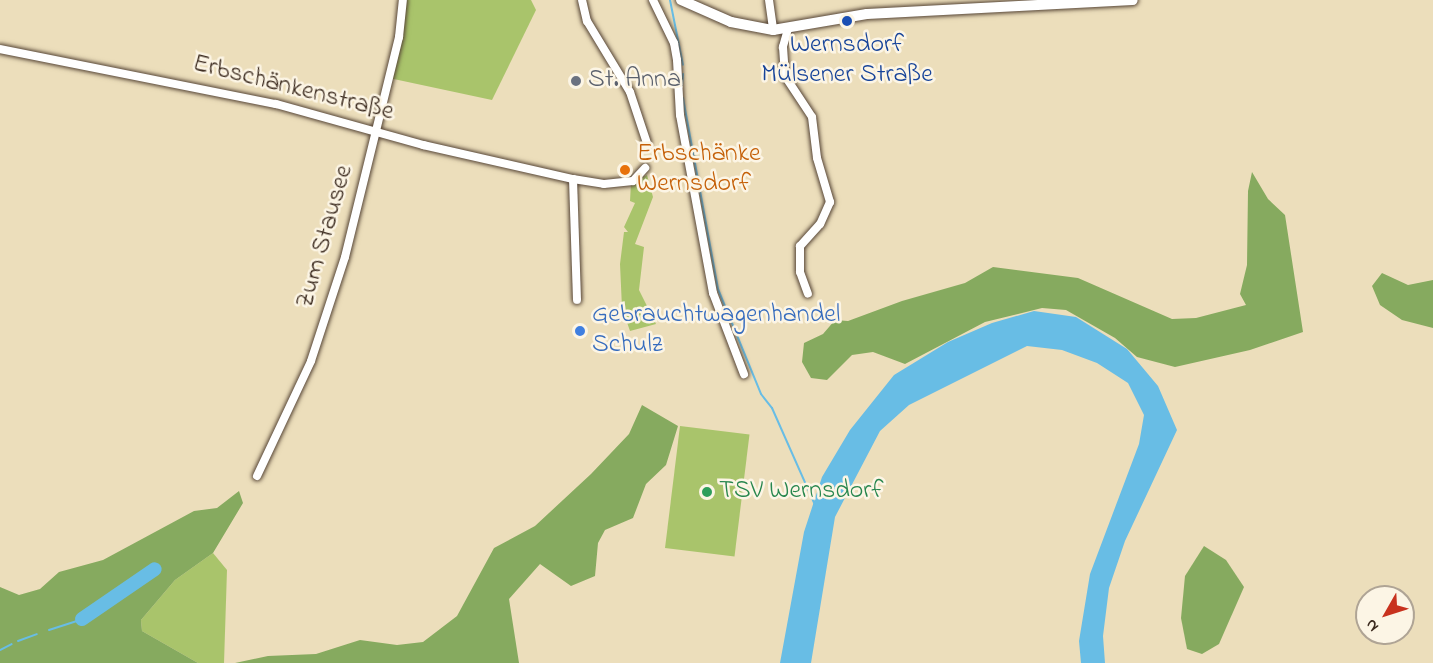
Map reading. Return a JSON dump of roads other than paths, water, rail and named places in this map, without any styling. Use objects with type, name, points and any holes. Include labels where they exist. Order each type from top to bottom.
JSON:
[{"type":"street","name":"Zum Stausee","points":[[257,476],[310,361],[345,257],[377,129],[404,0]]},
{"type":"street","points":[[582,0],[587,21],[630,92],[647,143]]},
{"type":"street","points":[[653,0],[674,43],[680,115],[713,293],[744,375]]},
{"type":"street","points":[[681,0],[731,22],[773,30],[867,14],[978,4],[1133,0]]},
{"type":"street","points":[[769,0],[773,30]]},
{"type":"street","points":[[788,29],[783,47],[785,76],[812,117],[817,158],[830,202],[820,224],[800,246],[800,272],[808,294]]},
{"type":"street","name":"Erbschänkenstraße","points":[[0,48],[122,71],[377,129],[423,145],[573,179],[604,184],[633,181],[645,168]]},
{"type":"street","points":[[573,179],[578,300]]},
{"type":"water","points":[[1034,311],[1076,317],[1127,349],[1158,386],[1177,430],[1125,541],[1109,588],[1103,636],[1105,663],[1081,663],[1079,641],[1090,574],[1139,444],[1144,415],[1128,383],[1097,363],[1062,350],[1027,346],[909,405],[880,431],[835,517],[811,663],[780,663],[804,532],[822,477],[850,430],[894,375],[948,342],[992,323]]},
{"type":"waterway","points":[[670,0],[683,65]]},
{"type":"waterway","points":[[682,86],[683,74]]},
{"type":"waterway","points":[[683,98],[718,289],[761,394],[772,408],[815,505]]},
{"type":"waterway","points":[[82,619],[155,569]]},
{"type":"waterway","points":[[49,630],[82,619]]},
{"type":"waterway","points":[[18,641],[37,634]]},
{"type":"waterway","points":[[0,650],[12,644]]},
{"type":"place","name":"Wernsdorf Mülsener Straße","points":[[847,21]]},
{"type":"place","name":"St. Anna","points":[[576,81]]},
{"type":"place","name":"Erbschänke Wernsdorf","points":[[625,170]]},
{"type":"place","name":"Gebrauchtwagenhandel Schulz","points":[[580,331]]},
{"type":"place","name":"TSV Wernsdorf","points":[[707,492]]}]
